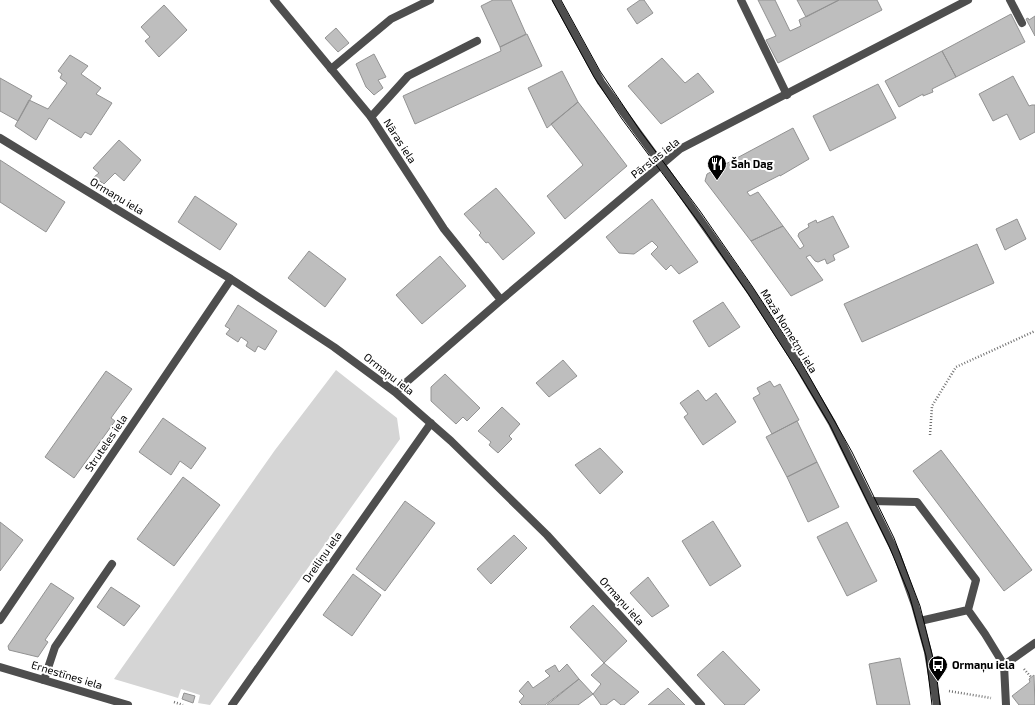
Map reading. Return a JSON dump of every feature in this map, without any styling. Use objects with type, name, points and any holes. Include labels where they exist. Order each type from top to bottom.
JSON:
[{"type":"street","name":"Nāras iela","points":[[274,0],[371,117],[444,229],[501,300]]},
{"type":"street","points":[[331,69],[391,19],[430,0]]},
{"type":"street","name":"Mazā Nometņu iela","points":[[556,0],[601,82],[662,164],[751,292],[792,355],[832,423],[897,555],[920,621],[928,652],[936,705]]},
{"type":"street","points":[[741,0],[787,95]]},
{"type":"street","name":"Pārslas iela","points":[[395,392],[501,300],[680,149],[787,95],[968,0]]},
{"type":"street","points":[[1010,0],[1022,23]]},
{"type":"street","points":[[371,117],[408,76],[477,41]]},
{"type":"street","name":"Ormaņu iela","points":[[1,140],[231,279],[334,347],[395,392],[431,423],[547,535],[701,705]]},
{"type":"street","name":"Struteles iela","points":[[0,620],[231,279]]},
{"type":"street","name":"Dreiliņu iela","points":[[232,705],[431,423]]},
{"type":"street","points":[[871,501],[917,502],[976,580],[968,610]]},
{"type":"street","points":[[44,680],[55,647],[112,564]]},
{"type":"street","points":[[920,621],[968,610]]},
{"type":"street","points":[[968,610],[986,634],[1004,665],[1006,703]]},
{"type":"street","points":[[1004,665],[1035,643]]},
{"type":"street","name":"Ernestīnes iela","points":[[0,667],[118,704],[128,705]]},
{"type":"path","points":[[930,435],[932,406],[956,367],[1035,331]]},
{"type":"path","points":[[934,688],[1006,703]]},
{"type":"path","points":[[174,702],[184,705]]},
{"type":"shaded area","points":[[336,370],[397,418],[400,439],[210,705],[198,703],[200,695],[181,689],[178,698],[114,679],[275,450]]},
{"type":"building","points":[[493,0],[511,0],[526,34],[500,47],[481,6]]},
{"type":"building","points":[[640,0],[644,0],[653,13],[637,24],[627,9]]},
{"type":"building","points":[[758,0],[775,0],[790,31],[801,26],[799,20],[839,0],[877,0],[882,10],[778,63],[766,40],[776,36]]},
{"type":"building","points":[[797,0],[839,0],[806,17]]},
{"type":"building","points":[[164,5],[187,30],[159,57],[145,41],[150,37],[141,27]]},
{"type":"building","points":[[1011,14],[1025,42],[956,77],[942,51]]},
{"type":"building","points":[[1035,16],[1035,36],[1026,19],[1028,18],[1029,20]]},
{"type":"building","points":[[336,28],[349,43],[338,52],[325,38]]},
{"type":"building","points":[[527,34],[542,66],[415,124],[403,96],[501,51],[500,47]]},
{"type":"building","points":[[942,51],[956,77],[932,89],[933,92],[923,96],[923,94],[899,107],[885,81]]},
{"type":"building","points":[[374,54],[386,77],[378,80],[383,88],[374,95],[366,87],[356,64]]},
{"type":"building","points":[[70,55],[88,66],[81,74],[101,88],[96,94],[112,103],[91,135],[85,132],[81,138],[49,118],[36,140],[15,126],[29,100],[48,109],[67,83],[60,78],[62,74],[58,71]]},
{"type":"building","points":[[662,58],[685,83],[698,73],[714,92],[661,124],[628,86]]},
{"type":"building","points":[[562,71],[578,102],[547,128],[528,88]]},
{"type":"building","points":[[1013,76],[1029,106],[1035,105],[1035,132],[1020,140],[1007,114],[993,121],[979,94]]},
{"type":"building","points":[[0,78],[32,96],[18,121],[0,111]]},
{"type":"building","points":[[878,84],[896,118],[830,151],[813,116]]},
{"type":"building","points":[[578,102],[627,166],[565,219],[547,196],[583,165],[551,124]]},
{"type":"building","points":[[793,128],[809,159],[780,176],[747,192],[750,196],[758,192],[783,226],[751,241],[705,181],[707,174]]},
{"type":"building","points":[[119,140],[141,160],[124,181],[115,173],[104,184],[94,177],[99,173],[93,168]]},
{"type":"building","points":[[0,160],[65,202],[46,232],[0,202]]},
{"type":"building","points":[[496,188],[535,233],[503,260],[488,242],[486,243],[479,235],[481,233],[464,214]]},
{"type":"building","points":[[195,196],[237,224],[220,250],[178,222]]},
{"type":"building","points":[[652,199],[698,262],[679,274],[671,265],[666,270],[651,254],[658,247],[652,241],[634,254],[619,253],[606,237]]},
{"type":"building","points":[[833,216],[849,247],[833,255],[835,260],[827,264],[825,259],[818,262],[815,261],[810,255],[806,257],[823,280],[791,296],[751,241],[783,226],[800,249],[804,246],[798,236],[799,233],[809,227],[808,224],[816,220],[817,223]]},
{"type":"building","points":[[1017,219],[1026,239],[1005,250],[996,229]]},
{"type":"building","points":[[977,244],[994,283],[862,342],[844,304]]},
{"type":"building","points":[[309,251],[346,279],[325,307],[288,278]]},
{"type":"building","points":[[440,256],[466,286],[422,324],[396,295]]},
{"type":"building","points":[[723,302],[740,327],[709,347],[693,321]]},
{"type":"building","points":[[238,305],[277,331],[265,350],[258,346],[255,352],[246,346],[248,342],[241,337],[238,342],[226,334],[230,329],[225,326]]},
{"type":"building","points":[[563,360],[577,376],[549,397],[536,383]]},
{"type":"building","points":[[106,371],[132,389],[111,418],[115,421],[74,478],[45,457]]},
{"type":"building","points":[[445,374],[480,408],[467,421],[463,417],[456,424],[431,401],[431,387]]},
{"type":"building","points":[[770,381],[774,387],[780,384],[799,420],[772,434],[753,398],[760,394],[757,388]]},
{"type":"building","points":[[698,390],[706,401],[716,393],[736,422],[703,445],[684,417],[688,414],[680,403]]},
{"type":"building","points":[[502,407],[520,424],[509,436],[512,439],[498,453],[489,445],[491,442],[478,431]]},
{"type":"building","points":[[163,418],[206,448],[191,469],[180,461],[171,475],[139,452]]},
{"type":"building","points":[[797,421],[817,462],[787,477],[766,437]]},
{"type":"building","points":[[600,448],[623,472],[600,494],[575,465]]},
{"type":"building","points":[[941,450],[1032,570],[1004,591],[913,471]]},
{"type":"building","points":[[817,462],[839,507],[808,522],[787,477]]},
{"type":"building","points":[[183,477],[220,505],[174,566],[137,539]]},
{"type":"building","points":[[405,501],[435,523],[385,591],[356,569]]},
{"type":"building","points":[[713,521],[741,566],[710,586],[682,541]]},
{"type":"building","points":[[0,522],[23,540],[0,571]]},
{"type":"building","points":[[847,522],[877,581],[847,596],[817,537]]},
{"type":"building","points":[[514,535],[527,548],[491,584],[477,569]]},
{"type":"building","points":[[353,574],[381,595],[352,636],[323,615]]},
{"type":"building","points":[[648,577],[669,606],[652,617],[630,593]]},
{"type":"building","points":[[51,583],[74,598],[45,640],[48,642],[38,657],[9,650],[8,646]]},
{"type":"building","points":[[111,587],[140,606],[124,626],[97,607]]},
{"type":"building","points":[[593,605],[627,641],[604,663],[570,627]]},
{"type":"building","points":[[723,651],[760,690],[744,705],[725,705],[697,675]]},
{"type":"building","points":[[900,658],[910,705],[877,705],[869,664]]},
{"type":"building","points":[[604,663],[639,692],[624,705],[621,705],[614,699],[606,705],[601,705],[593,694],[601,684],[591,675]]},
{"type":"building","points":[[567,664],[579,679],[545,705],[522,705],[519,702],[524,696],[519,691],[528,681],[533,688],[550,676],[545,671],[555,665],[559,672]]},
{"type":"building","points":[[1034,675],[1035,705],[1019,705],[1012,696],[1030,682],[1029,679]]},
{"type":"building","points":[[579,679],[593,694],[578,705],[547,705]]},
{"type":"building","points":[[668,688],[685,705],[648,705]]},
{"type":"building","points":[[184,693],[195,696],[193,703],[182,699]]},
{"type":"tram line","points":[[552,0],[594,77],[622,119],[703,228],[749,295],[830,425],[889,546],[909,594],[926,656],[932,705]]},
{"type":"tram line","points":[[561,0],[600,71],[641,132],[700,211],[796,353],[852,452],[894,538],[920,606],[936,670],[940,705]]},
{"type":"place","name":"Šah Dag","points":[[717,181]]},
{"type":"place","name":"Ormaņu iela","points":[[938,682]]}]
